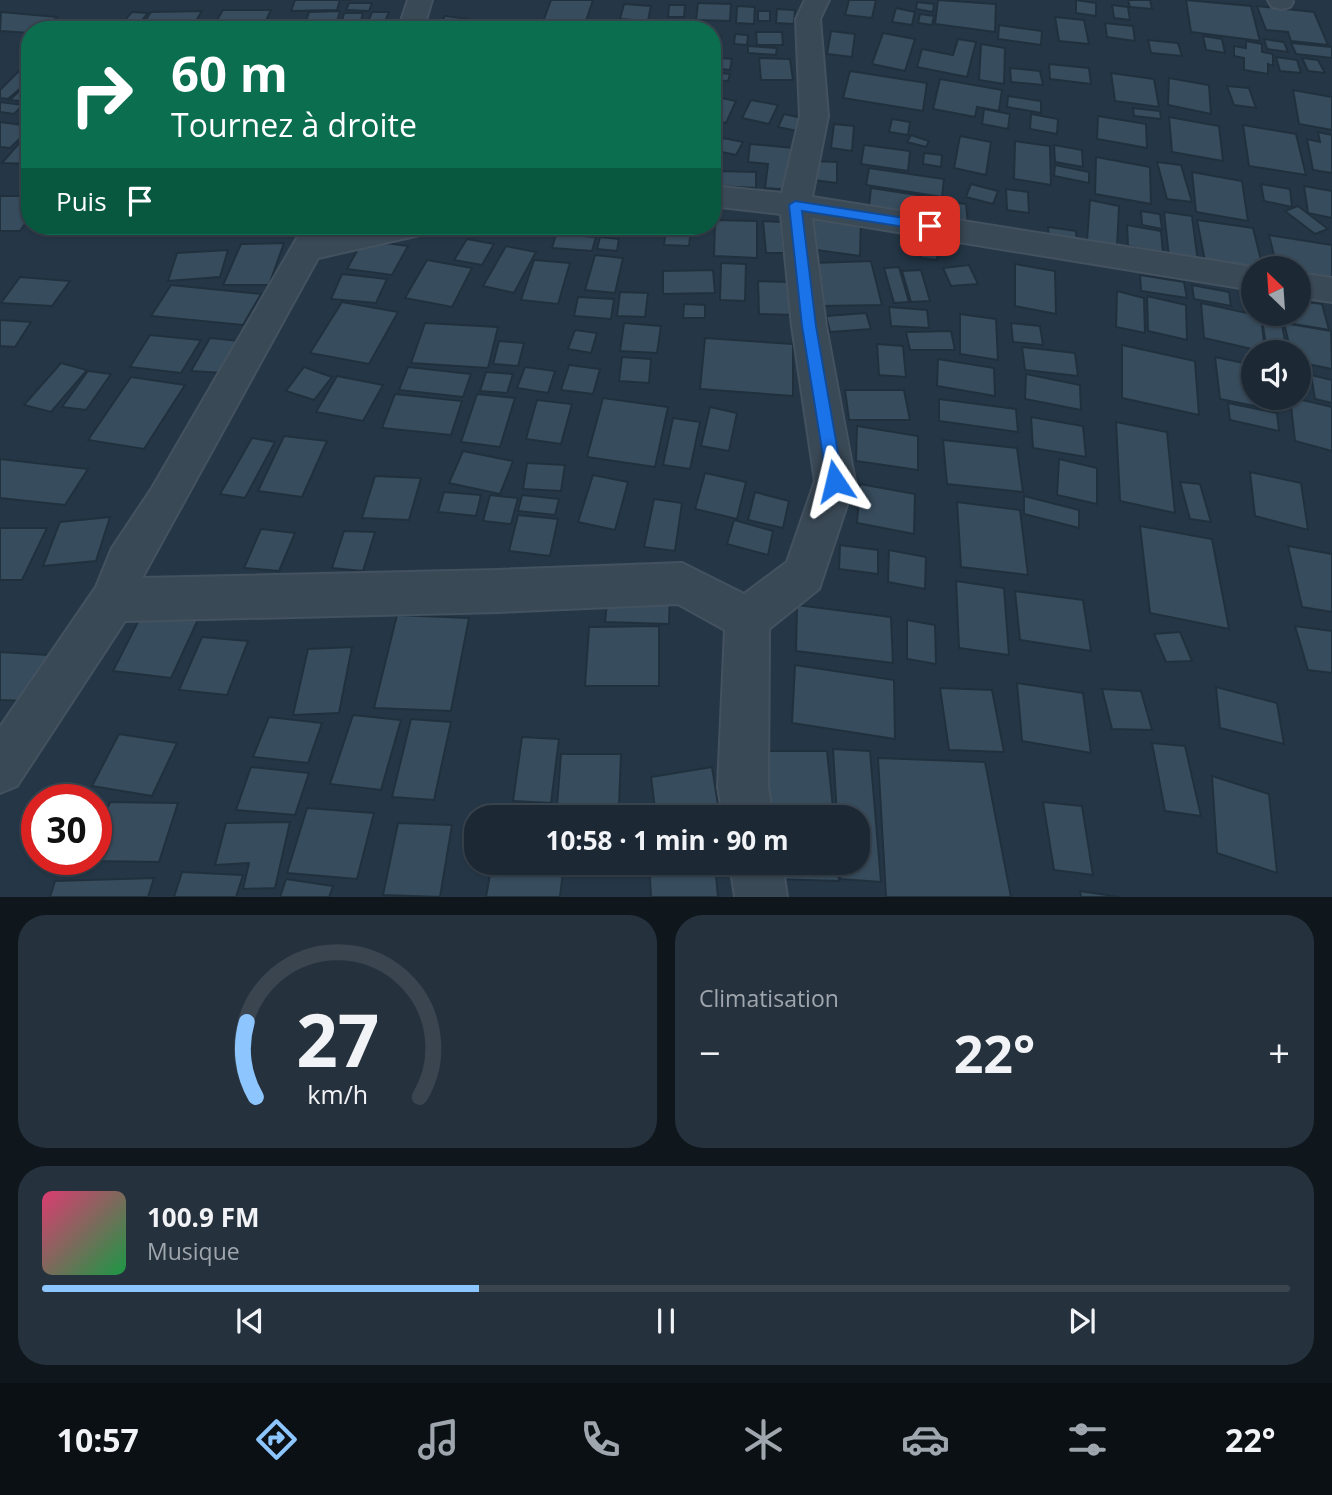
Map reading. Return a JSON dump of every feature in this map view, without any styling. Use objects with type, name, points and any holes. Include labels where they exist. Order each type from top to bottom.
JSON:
[{"type":"street","points":[[413,21],[420,0]]},
{"type":"street","points":[[747,620],[804,575],[835,481],[809,326],[795,205],[814,116],[808,19],[817,0]]},
{"type":"street","points":[[721,195],[1241,276]]},
{"type":"street","points":[[1,764],[113,600],[127,562],[166,501],[315,237],[333,235]]},
{"type":"street","points":[[1311,287],[1332,290]]},
{"type":"street","points":[[113,600],[498,591],[682,583],[747,620]]},
{"type":"street","points":[[746,805],[743,787],[747,620]]},
{"type":"street","points":[[758,875],[761,897]]},
{"type":"building","points":[[295,0],[340,0],[337,10],[291,11]]},
{"type":"building","points":[[551,0],[593,0],[586,21],[543,21]]},
{"type":"building","points":[[849,0],[876,0],[872,18],[845,15]]},
{"type":"building","points":[[938,0],[996,4],[995,32],[935,24]]},
{"type":"building","points":[[1076,0],[1096,3],[1096,16],[1076,13]]},
{"type":"building","points":[[1128,0],[1150,0],[1152,9],[1130,7]]},
{"type":"building","points":[[1186,0],[1251,6],[1260,41],[1191,32]]},
{"type":"building","points":[[917,2],[934,4],[933,12],[916,9]]},
{"type":"building","points":[[349,3],[372,3],[369,11],[346,10]]},
{"type":"building","points":[[698,3],[731,4],[730,21],[696,20]]},
{"type":"building","points":[[624,4],[651,6],[648,21],[620,19]]},
{"type":"building","points":[[669,5],[685,5],[684,17],[668,17]]},
{"type":"building","points":[[1112,5],[1128,7],[1130,20],[1114,18]]},
{"type":"building","points":[[737,6],[755,7],[754,24],[736,23]]},
{"type":"building","points":[[1257,6],[1314,12],[1328,45],[1291,41],[1288,32],[1266,30]]},
{"type":"building","points":[[896,8],[915,12],[912,25],[892,22]]},
{"type":"building","points":[[777,9],[795,10],[794,24],[776,23]]},
{"type":"building","points":[[223,10],[271,10],[266,21],[216,21]]},
{"type":"building","points":[[202,11],[196,21],[145,21],[151,12]]},
{"type":"building","points":[[340,11],[337,21],[306,21],[309,12]]},
{"type":"building","points":[[758,11],[770,11],[770,21],[758,21]]},
{"type":"building","points":[[1,12],[57,17],[53,21],[21,21],[21,32],[0,31]]},
{"type":"building","points":[[132,12],[148,13],[141,21],[124,21]]},
{"type":"building","points":[[372,12],[389,12],[385,21],[368,21]]},
{"type":"building","points":[[344,13],[363,13],[361,21],[342,21]]},
{"type":"building","points":[[920,14],[934,16],[932,25],[918,23]]},
{"type":"building","points":[[445,16],[469,19],[468,21],[442,21]]},
{"type":"building","points":[[1055,17],[1084,20],[1089,44],[1059,41]]},
{"type":"building","points":[[1105,23],[1133,26],[1135,41],[1107,37]]},
{"type":"building","points":[[999,25],[1042,31],[1041,45],[998,39]]},
{"type":"building","points":[[831,31],[855,34],[852,57],[827,54]]},
{"type":"building","points":[[756,32],[782,32],[783,45],[757,45]]},
{"type":"building","points":[[883,33],[915,39],[905,71],[872,64]]},
{"type":"building","points":[[735,34],[748,35],[747,45],[734,44]]},
{"type":"building","points":[[1203,36],[1222,39],[1225,53],[1206,50]]},
{"type":"building","points":[[958,39],[976,42],[967,77],[917,67],[922,49],[953,55]]},
{"type":"building","points":[[1264,39],[1284,42],[1288,52],[1267,49]]},
{"type":"building","points":[[1148,40],[1178,43],[1182,56],[1151,53]]},
{"type":"building","points":[[1246,41],[1262,44],[1262,52],[1273,54],[1273,66],[1268,64],[1268,74],[1244,70],[1244,58],[1234,56],[1234,46],[1246,48]]},
{"type":"building","points":[[1291,43],[1332,47],[1332,58],[1296,54]]},
{"type":"building","points":[[981,44],[1005,48],[1004,84],[979,80]]},
{"type":"building","points":[[748,46],[777,48],[776,55],[748,53]]},
{"type":"building","points":[[1276,57],[1297,60],[1301,73],[1280,71]]},
{"type":"building","points":[[721,58],[732,59],[730,70],[721,69]]},
{"type":"building","points":[[759,58],[790,59],[793,80],[761,80]]},
{"type":"building","points":[[1302,58],[1318,60],[1325,73],[1308,71]]},
{"type":"building","points":[[1049,64],[1089,68],[1091,84],[1050,79]]},
{"type":"building","points":[[1010,68],[1040,71],[1043,85],[1011,82]]},
{"type":"building","points":[[21,69],[21,88],[8,99],[0,98],[0,90]]},
{"type":"building","points":[[850,71],[927,83],[923,111],[843,98]]},
{"type":"building","points":[[721,73],[730,74],[728,81],[721,81]]},
{"type":"building","points":[[1111,73],[1154,79],[1159,107],[1115,101]]},
{"type":"building","points":[[1169,78],[1209,85],[1211,114],[1168,105]]},
{"type":"building","points":[[940,79],[1002,90],[999,111],[977,107],[975,117],[933,109]]},
{"type":"building","points":[[1227,86],[1249,88],[1256,108],[1234,105]]},
{"type":"building","points":[[21,89],[21,101],[10,100]]},
{"type":"building","points":[[1293,90],[1332,97],[1332,130],[1299,124]]},
{"type":"building","points":[[1008,96],[1041,101],[1041,113],[1007,107]]},
{"type":"building","points":[[721,98],[736,101],[726,123],[721,122]]},
{"type":"building","points":[[751,100],[778,105],[769,124],[742,118]]},
{"type":"building","points":[[0,102],[21,105],[14,114],[0,112]]},
{"type":"building","points":[[1133,108],[1160,111],[1161,119],[1134,116]]},
{"type":"building","points":[[984,109],[1010,114],[1008,129],[982,124]]},
{"type":"building","points":[[784,114],[802,118],[797,131],[778,127]]},
{"type":"building","points":[[1031,114],[1058,119],[1057,134],[1030,129]]},
{"type":"building","points":[[1098,116],[1146,124],[1147,148],[1097,139]]},
{"type":"building","points":[[1169,117],[1219,126],[1223,161],[1172,152]]},
{"type":"building","points":[[892,119],[910,122],[908,135],[889,132]]},
{"type":"building","points":[[0,122],[21,125],[21,138],[10,148],[0,147]]},
{"type":"building","points":[[834,124],[854,126],[852,151],[831,148]]},
{"type":"building","points":[[1243,125],[1296,134],[1306,175],[1249,166]]},
{"type":"building","points":[[1318,132],[1332,135],[1332,173],[1313,170],[1307,139],[1320,142]]},
{"type":"building","points":[[911,135],[929,141],[926,147],[907,142]]},
{"type":"building","points":[[960,136],[991,142],[986,175],[954,168]]},
{"type":"building","points":[[723,138],[743,142],[736,155],[721,152]]},
{"type":"building","points":[[21,141],[21,164],[2,163]]},
{"type":"building","points":[[1015,141],[1050,146],[1051,185],[1014,179]]},
{"type":"building","points":[[750,144],[794,148],[791,190],[765,188],[768,164],[748,162]]},
{"type":"building","points":[[864,145],[910,151],[908,171],[861,164]]},
{"type":"building","points":[[1054,145],[1082,150],[1083,167],[1055,162]]},
{"type":"building","points":[[924,153],[942,155],[941,167],[923,164]]},
{"type":"building","points":[[1096,157],[1150,167],[1151,204],[1095,194]]},
{"type":"building","points":[[814,161],[837,162],[837,183],[813,180]]},
{"type":"building","points":[[1157,162],[1181,165],[1192,202],[1167,199]]},
{"type":"building","points":[[1055,165],[1089,172],[1089,183],[1054,176]]},
{"type":"building","points":[[869,168],[944,179],[942,197],[866,185]]},
{"type":"building","points":[[721,171],[756,172],[756,188],[721,186]]},
{"type":"building","points":[[1192,172],[1242,181],[1248,221],[1196,212]]},
{"type":"building","points":[[971,184],[998,191],[993,204],[966,197]]},
{"type":"building","points":[[1261,184],[1290,189],[1292,207],[1264,201]]},
{"type":"building","points":[[1304,186],[1332,191],[1332,218],[1308,213]]},
{"type":"building","points":[[871,188],[924,196],[922,224],[868,215]]},
{"type":"building","points":[[1006,189],[1028,192],[1029,213],[1007,210]]},
{"type":"building","points":[[0,196],[21,196],[21,230],[0,231]]},
{"type":"building","points":[[930,200],[966,204],[968,226],[931,223]]},
{"type":"building","points":[[1090,200],[1119,206],[1117,247],[1087,240]]},
{"type":"building","points":[[1298,206],[1328,229],[1315,234],[1285,211]]},
{"type":"building","points":[[1141,211],[1160,214],[1162,229],[1142,225]]},
{"type":"building","points":[[1164,212],[1192,216],[1198,262],[1169,257]]},
{"type":"building","points":[[812,215],[861,221],[860,256],[809,249]]},
{"type":"building","points":[[721,220],[757,221],[757,258],[714,256],[715,235],[721,235]]},
{"type":"building","points":[[1197,220],[1253,228],[1260,256],[1241,256],[1241,265],[1205,261]]},
{"type":"building","points":[[763,221],[781,222],[784,253],[766,253]]},
{"type":"building","points":[[1127,225],[1161,231],[1163,253],[1128,246]]},
{"type":"building","points":[[1048,227],[1076,231],[1077,244],[1049,240]]},
{"type":"building","points":[[556,235],[596,237],[592,251],[552,248]]},
{"type":"building","points":[[665,235],[690,235],[689,246],[664,245]]},
{"type":"building","points":[[1269,235],[1332,245],[1332,285],[1311,281],[1311,256],[1274,256]]},
{"type":"building","points":[[600,237],[619,239],[617,251],[597,249]]},
{"type":"building","points":[[922,238],[938,241],[937,260],[921,258]]},
{"type":"building","points":[[467,239],[494,244],[482,265],[454,260]]},
{"type":"building","points":[[363,240],[408,246],[392,275],[347,269]]},
{"type":"building","points":[[284,243],[269,285],[223,285],[241,244]]},
{"type":"building","points":[[506,246],[536,252],[514,293],[483,286]]},
{"type":"building","points":[[228,250],[220,277],[168,281],[177,253]]},
{"type":"building","points":[[595,255],[623,258],[615,293],[585,290]]},
{"type":"building","points":[[427,260],[472,268],[452,307],[405,298]]},
{"type":"building","points":[[534,260],[570,263],[558,304],[521,300]]},
{"type":"building","points":[[871,261],[882,305],[820,306],[813,263]]},
{"type":"building","points":[[721,263],[746,264],[745,301],[720,300]]},
{"type":"building","points":[[1015,264],[1055,271],[1056,314],[1015,306]]},
{"type":"building","points":[[969,265],[978,284],[951,286],[943,268]]},
{"type":"building","points":[[899,267],[909,302],[894,303],[884,268]]},
{"type":"building","points":[[713,270],[715,293],[663,294],[663,271]]},
{"type":"building","points":[[921,270],[930,301],[911,302],[902,271]]},
{"type":"building","points":[[342,274],[387,279],[376,303],[331,299]]},
{"type":"building","points":[[1140,275],[1184,282],[1187,298],[1141,291]]},
{"type":"building","points":[[20,277],[70,281],[52,306],[1,303]]},
{"type":"building","points":[[758,281],[790,282],[793,315],[759,314]]},
{"type":"building","points":[[171,285],[261,294],[243,325],[151,316]]},
{"type":"building","points":[[1192,285],[1229,292],[1231,306],[1194,299]]},
{"type":"building","points":[[1117,291],[1144,298],[1145,333],[1116,327]]},
{"type":"building","points":[[620,292],[648,293],[645,317],[617,316]]},
{"type":"building","points":[[1147,296],[1186,305],[1187,340],[1148,331]]},
{"type":"building","points":[[578,297],[614,299],[611,319],[574,316]]},
{"type":"building","points":[[342,302],[398,312],[369,364],[310,353]]},
{"type":"building","points":[[1201,303],[1241,312],[1241,326],[1262,326],[1264,340],[1241,340],[1241,346],[1204,338]]},
{"type":"building","points":[[1311,303],[1322,304],[1329,330],[1306,326],[1311,326]]},
{"type":"building","points":[[684,304],[705,305],[705,318],[683,318]]},
{"type":"building","points":[[889,307],[927,310],[929,328],[891,326]]},
{"type":"building","points":[[866,313],[871,329],[830,332],[826,316]]},
{"type":"building","points":[[960,314],[996,319],[998,360],[960,354]]},
{"type":"building","points":[[0,320],[31,322],[15,347],[0,346]]},
{"type":"building","points":[[425,323],[498,327],[488,368],[411,363]]},
{"type":"building","points":[[624,323],[661,326],[657,353],[620,351]]},
{"type":"building","points":[[1011,323],[1040,326],[1043,345],[1013,342]]},
{"type":"building","points":[[1263,326],[1282,326],[1285,340],[1265,340]]},
{"type":"building","points":[[1285,326],[1331,331],[1332,369],[1311,365],[1311,340],[1288,340]]},
{"type":"building","points":[[575,330],[597,333],[591,353],[568,349]]},
{"type":"building","points":[[951,331],[955,350],[910,350],[906,332]]},
{"type":"building","points":[[150,335],[201,340],[181,373],[130,367]]},
{"type":"building","points":[[210,338],[240,341],[223,373],[191,371]]},
{"type":"building","points":[[705,338],[793,344],[793,396],[700,389]]},
{"type":"building","points":[[499,341],[524,343],[518,366],[493,364]]},
{"type":"building","points":[[877,344],[903,346],[906,377],[879,375]]},
{"type":"building","points":[[1122,345],[1195,361],[1199,415],[1122,398]]},
{"type":"building","points":[[1022,347],[1075,353],[1078,376],[1025,370]]},
{"type":"building","points":[[622,357],[651,359],[649,383],[619,381]]},
{"type":"building","points":[[1215,357],[1241,362],[1241,403],[1220,399]]},
{"type":"building","points":[[938,359],[994,368],[995,396],[937,386]]},
{"type":"building","points":[[61,363],[87,370],[51,412],[24,405]]},
{"type":"building","points":[[569,365],[600,369],[593,394],[561,390]]},
{"type":"building","points":[[304,367],[332,377],[314,400],[286,391]]},
{"type":"building","points":[[408,367],[471,374],[463,397],[399,390]]},
{"type":"building","points":[[525,367],[555,371],[548,393],[517,388]]},
{"type":"building","points":[[88,371],[111,374],[86,410],[62,407]]},
{"type":"building","points":[[486,372],[513,374],[507,393],[480,391]]},
{"type":"building","points":[[1026,374],[1080,385],[1081,410],[1025,399]]},
{"type":"building","points":[[1311,375],[1332,380],[1332,403],[1315,399]]},
{"type":"building","points":[[337,376],[383,385],[363,421],[316,412]]},
{"type":"building","points":[[131,377],[185,385],[144,449],[88,440]]},
{"type":"building","points":[[845,390],[904,390],[910,420],[849,420]]},
{"type":"building","points":[[395,394],[462,401],[451,435],[382,428]]},
{"type":"building","points":[[477,394],[515,398],[500,447],[461,442]]},
{"type":"building","points":[[603,398],[668,407],[655,467],[587,457]]},
{"type":"building","points":[[939,399],[1016,409],[1018,432],[939,421]]},
{"type":"building","points":[[537,400],[572,404],[561,444],[526,439]]},
{"type":"building","points":[[1311,402],[1332,407],[1332,451],[1295,441],[1291,410],[1311,410]]},
{"type":"building","points":[[1228,403],[1241,406],[1241,410],[1277,413],[1279,431],[1230,420]]},
{"type":"building","points":[[710,407],[737,413],[729,451],[701,446]]},
{"type":"building","points":[[1031,417],[1083,426],[1086,457],[1033,448]]},
{"type":"building","points":[[673,418],[700,422],[690,469],[663,465]]},
{"type":"building","points":[[1116,422],[1167,432],[1175,513],[1120,501]]},
{"type":"building","points":[[857,426],[918,436],[918,470],[856,461]]},
{"type":"building","points":[[284,436],[327,441],[302,497],[258,491]]},
{"type":"building","points":[[252,438],[275,442],[245,498],[220,494]]},
{"type":"building","points":[[943,440],[1017,448],[1023,492],[947,484]]},
{"type":"building","points":[[463,451],[513,461],[500,494],[449,483]]},
{"type":"building","points":[[0,459],[88,469],[65,505],[0,498]]},
{"type":"building","points":[[1059,459],[1097,468],[1097,504],[1057,495]]},
{"type":"building","points":[[527,463],[565,465],[561,491],[523,489]]},
{"type":"building","points":[[1250,472],[1301,483],[1308,530],[1255,516]]},
{"type":"building","points":[[705,473],[746,482],[737,519],[695,509]]},
{"type":"building","points":[[593,475],[628,482],[615,530],[578,522]]},
{"type":"building","points":[[375,476],[421,478],[409,520],[362,518]]},
{"type":"building","points":[[1180,482],[1200,484],[1211,522],[1190,519]]},
{"type":"building","points":[[860,484],[915,494],[914,534],[857,523]]},
{"type":"building","points":[[444,492],[481,495],[476,516],[438,512]]},
{"type":"building","points":[[755,492],[789,501],[783,528],[748,520]]},
{"type":"building","points":[[490,495],[518,498],[511,524],[483,521]]},
{"type":"building","points":[[522,495],[559,499],[555,515],[518,511]]},
{"type":"building","points":[[1024,496],[1079,510],[1079,528],[1024,514]]},
{"type":"building","points":[[654,499],[682,503],[675,551],[644,547]]},
{"type":"building","points":[[957,502],[1020,510],[1028,575],[961,567]]},
{"type":"building","points":[[518,515],[558,519],[550,556],[509,551]]},
{"type":"building","points":[[110,517],[96,561],[43,566],[60,522]]},
{"type":"building","points":[[734,520],[773,531],[768,555],[727,544]]},
{"type":"building","points":[[1140,526],[1212,539],[1229,629],[1150,613]]},
{"type":"building","points":[[0,528],[47,528],[22,580],[0,580]]},
{"type":"building","points":[[261,529],[295,533],[279,571],[244,568]]},
{"type":"building","points":[[344,531],[375,532],[363,571],[332,568]]},
{"type":"building","points":[[840,545],[878,550],[878,574],[839,569]]},
{"type":"building","points":[[1288,546],[1332,554],[1332,612],[1302,607]]},
{"type":"building","points":[[889,550],[926,557],[925,589],[888,582]]},
{"type":"building","points":[[956,581],[1004,588],[1009,655],[959,648]]},
{"type":"building","points":[[1015,591],[1083,600],[1091,651],[1020,640]]},
{"type":"building","points":[[608,593],[670,595],[669,624],[605,622]]},
{"type":"building","points":[[147,604],[202,611],[171,678],[113,671]]},
{"type":"building","points":[[797,605],[891,617],[893,663],[796,651]]},
{"type":"building","points":[[397,615],[469,618],[451,711],[374,708]]},
{"type":"building","points":[[907,620],[935,625],[936,664],[907,659]]},
{"type":"building","points":[[659,626],[659,686],[585,686],[589,627]]},
{"type":"building","points":[[1295,626],[1332,631],[1332,673],[1308,670]]},
{"type":"building","points":[[1180,632],[1192,661],[1166,662],[1154,634]]},
{"type":"building","points":[[202,637],[248,641],[227,695],[179,690]]},
{"type":"building","points":[[352,647],[339,713],[293,715],[308,649]]},
{"type":"building","points":[[0,652],[49,655],[26,701],[0,700]]},
{"type":"building","points":[[795,665],[894,680],[895,739],[792,723]]},
{"type":"building","points":[[1017,683],[1083,693],[1091,753],[1022,741]]},
{"type":"building","points":[[1216,687],[1277,703],[1284,744],[1220,728]]},
{"type":"building","points":[[940,688],[992,690],[1004,752],[949,750]]},
{"type":"building","points":[[1102,689],[1141,691],[1152,730],[1112,729]]},
{"type":"building","points":[[353,715],[401,720],[381,790],[330,784]]},
{"type":"building","points":[[269,717],[322,723],[308,763],[253,757]]},
{"type":"building","points":[[411,719],[451,722],[434,800],[392,797]]},
{"type":"building","points":[[119,734],[177,743],[152,796],[112,789],[112,784],[93,784]]},
{"type":"building","points":[[522,737],[559,739],[551,803],[513,801]]},
{"type":"building","points":[[1152,743],[1185,746],[1201,816],[1165,811]]},
{"type":"building","points":[[833,749],[870,751],[881,882],[840,879],[840,875],[870,875],[870,805],[836,805]]},
{"type":"building","points":[[765,751],[827,751],[833,805],[768,805]]},
{"type":"building","points":[[561,754],[621,754],[619,805],[557,805]]},
{"type":"building","points":[[878,758],[985,762],[1011,897],[886,897]]},
{"type":"building","points":[[251,767],[309,773],[295,815],[236,810]]},
{"type":"building","points":[[712,767],[718,805],[654,805],[651,777]]},
{"type":"building","points":[[1212,776],[1269,794],[1277,873],[1217,853]]},
{"type":"building","points":[[112,802],[178,803],[159,862],[112,861]]},
{"type":"building","points":[[1043,802],[1082,806],[1093,875],[1054,870]]},
{"type":"building","points":[[307,808],[374,813],[357,879],[287,873]]},
{"type":"building","points":[[290,822],[275,888],[243,889],[249,863],[215,865],[226,823]]},
{"type":"building","points":[[398,823],[452,825],[440,897],[383,895]]},
{"type":"building","points":[[182,872],[243,875],[236,897],[174,897]]},
{"type":"building","points":[[490,875],[563,875],[560,897],[486,897]]},
{"type":"building","points":[[650,875],[716,875],[718,897],[651,897]]},
{"type":"building","points":[[772,875],[839,875],[839,881],[772,879]]},
{"type":"building","points":[[154,878],[148,897],[50,897],[55,881]]},
{"type":"building","points":[[286,879],[333,886],[329,897],[280,897]]},
{"type":"building","points":[[1080,891],[1120,897],[1081,897]]},
{"type":"route","points":[[835,481],[809,326],[795,205],[930,226]]}]
